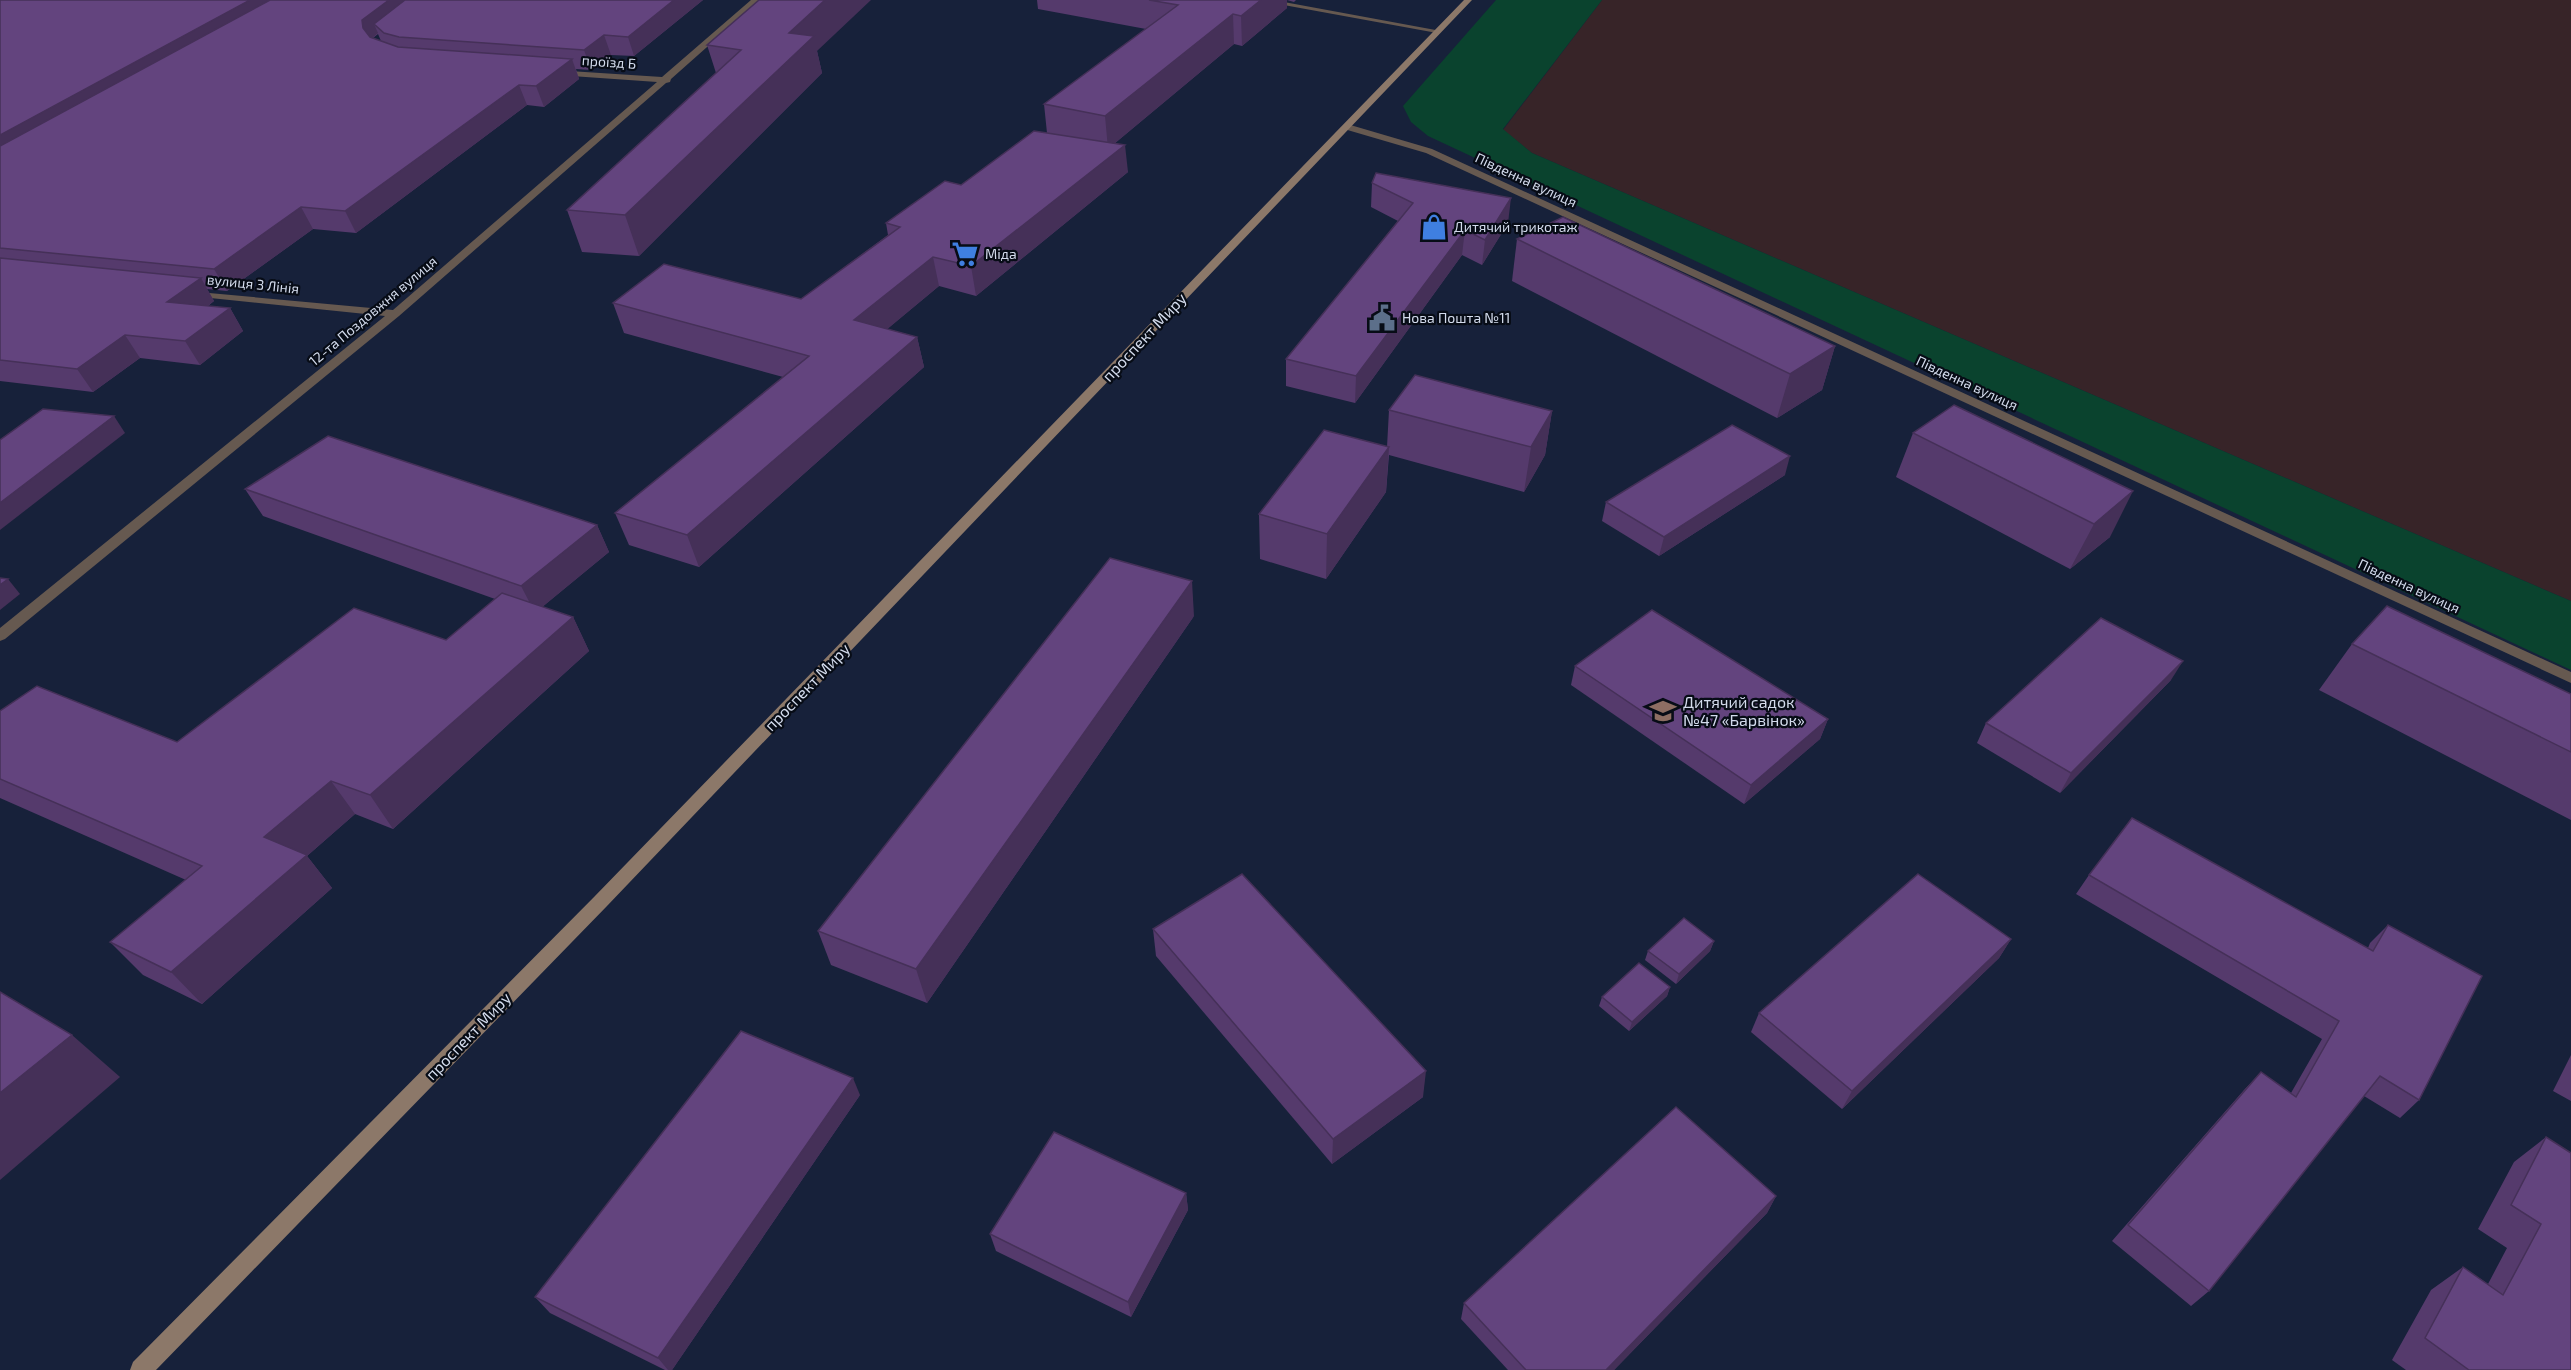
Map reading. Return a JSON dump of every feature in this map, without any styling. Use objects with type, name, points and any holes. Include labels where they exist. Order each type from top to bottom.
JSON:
[{"type":"main road","name":"проспект Миру","points":[[141,1370],[601,901],[1468,0]]},
{"type":"street","name":"12-та Поздовжня вулиця","points":[[0,636],[395,314],[667,80],[756,0]]},
{"type":"street","points":[[1260,0],[1437,31]]},
{"type":"street","name":"проїзд Б","points":[[551,72],[667,80]]},
{"type":"street","name":"Південна вулиця","points":[[1347,127],[1429,152],[2571,678]]},
{"type":"street","name":"вулиця 3 Лінія","points":[[174,292],[395,314]]},
{"type":"shaded area","points":[[1602,0],[2571,0],[2571,601],[1532,153],[1503,130]]},
{"type":"green space","points":[[1496,0],[1602,0],[1503,129],[1532,153],[2571,601],[2571,670],[1428,136],[1411,122],[1403,106]]},
{"type":"building","points":[[0,0],[250,0],[0,135]]},
{"type":"building","points":[[270,0],[389,0],[362,20],[363,28],[370,37],[398,47],[572,59],[536,86],[519,85],[345,211],[301,207],[214,269],[0,248],[0,146]]},
{"type":"building","points":[[405,0],[674,0],[628,37],[604,35],[584,50],[399,37],[384,33],[374,24]]},
{"type":"building","points":[[759,0],[825,0],[789,33],[814,36],[625,215],[567,210],[741,50],[707,45]]},
{"type":"building","points":[[1149,0],[1261,0],[1241,16],[1233,14],[1105,116],[1044,104],[1178,5]]},
{"type":"building","points":[[1034,131],[1125,145],[971,266],[933,257],[854,320],[917,337],[687,535],[615,513],[809,356],[613,303],[664,264],[801,299],[900,227],[886,223],[945,181],[961,185]]},
{"type":"building","points":[[1376,173],[1511,198],[1485,240],[1465,230],[1356,376],[1286,359],[1413,203],[1372,183]]},
{"type":"building","points":[[1563,217],[1835,346],[1790,374],[1517,239]]},
{"type":"building","points":[[0,258],[201,278],[167,302],[230,308],[185,341],[125,335],[77,369],[0,360]]},
{"type":"building","points":[[1415,375],[1552,411],[1531,447],[1389,410]]},
{"type":"building","points":[[1954,405],[2133,491],[2094,524],[1913,433]]},
{"type":"building","points":[[43,409],[114,416],[0,503],[0,440]]},
{"type":"building","points":[[1732,425],[1790,456],[1664,537],[1606,502]]},
{"type":"building","points":[[1324,430],[1389,447],[1327,534],[1259,514]]},
{"type":"building","points":[[328,436],[597,525],[521,586],[245,489]]},
{"type":"building","points":[[1110,558],[1192,581],[916,969],[818,931]]},
{"type":"building","points":[[0,578],[8,579],[0,585]]},
{"type":"building","points":[[502,593],[573,617],[370,795],[331,781],[264,837],[307,855],[171,972],[110,942],[202,866],[0,779],[0,711],[37,686],[177,742],[354,608],[446,640]]},
{"type":"building","points":[[2387,606],[2571,694],[2571,752],[2352,644]]},
{"type":"building","points":[[1652,610],[1828,719],[1751,785],[1575,666]]},
{"type":"building","points":[[2101,618],[2183,661],[2071,773],[1986,723]]},
{"type":"building","points":[[2132,818],[2373,951],[2388,925],[2482,976],[2419,1100],[2380,1076],[2209,1291],[2128,1225],[2261,1072],[2296,1097],[2339,1021],[2089,875]]},
{"type":"building","points":[[1242,874],[1426,1071],[1333,1139],[1153,929]]},
{"type":"building","points":[[1918,874],[2011,939],[1852,1091],[1759,1013]]},
{"type":"building","points":[[1684,918],[1714,941],[1679,974],[1648,951]]},
{"type":"building","points":[[1639,963],[1670,987],[1632,1022],[1602,997]]},
{"type":"building","points":[[0,992],[72,1035],[0,1093]]},
{"type":"building","points":[[741,1031],[853,1078],[658,1358],[535,1297]]},
{"type":"building","points":[[1676,1107],[1776,1196],[1606,1370],[1526,1370],[1464,1303]]},
{"type":"building","points":[[1054,1132],[1186,1193],[1128,1302],[990,1234]]},
{"type":"building","points":[[2546,1137],[2571,1153],[2571,1370],[2469,1370],[2425,1338],[2463,1267],[2503,1295],[2541,1224],[2511,1205]]},
{"type":"place","name":"Дитячий трикотаж","points":[[1434,227]]},
{"type":"place","name":"Міда","points":[[965,254]]},
{"type":"place","name":"Нова Пошта №11","points":[[1382,318]]},
{"type":"place","name":"Дитячий садок №47 «Барвінок»","points":[[1663,711]]}]
